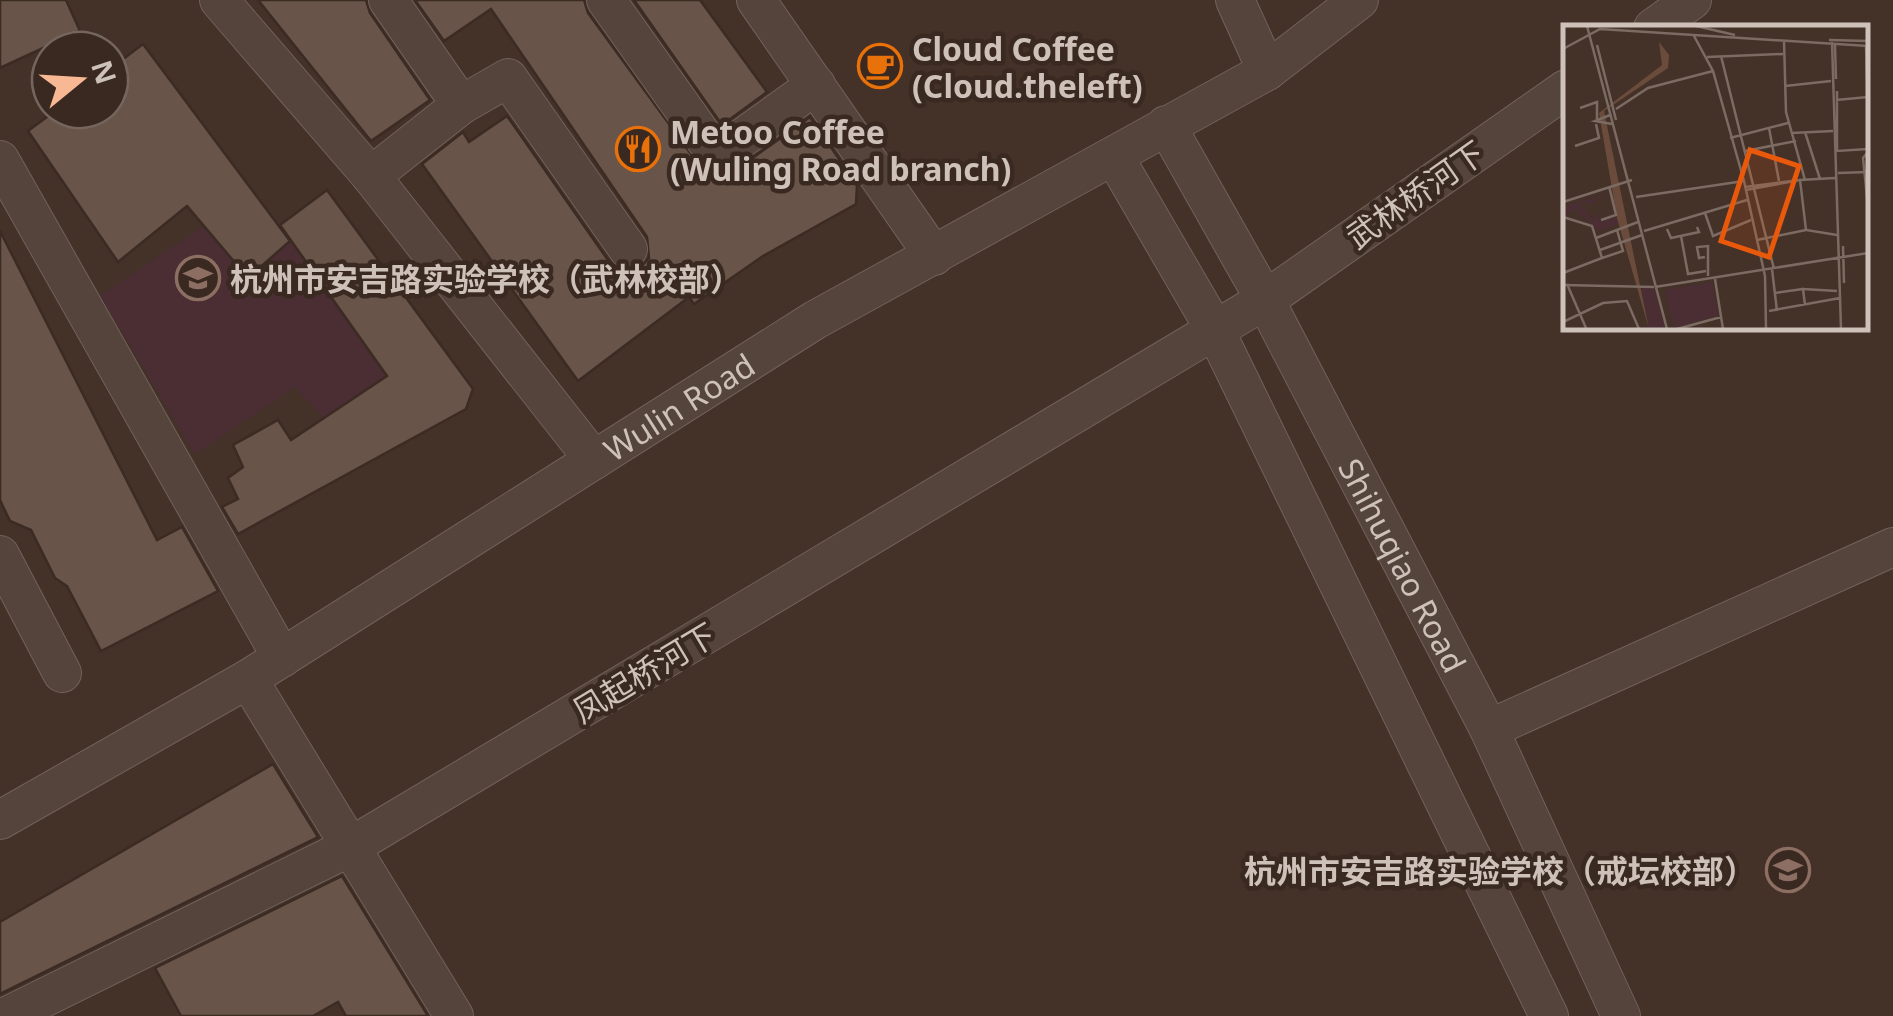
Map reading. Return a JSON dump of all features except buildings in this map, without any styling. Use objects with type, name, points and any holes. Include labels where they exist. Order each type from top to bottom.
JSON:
[{"type":"street","points":[[218,0],[371,176],[594,460]]},
{"type":"street","points":[[388,0],[461,106]]},
{"type":"street","points":[[606,0],[717,156],[816,85]]},
{"type":"street","points":[[756,0],[934,256]]},
{"type":"street","points":[[1235,0],[1267,70]]},
{"type":"street","name":"Wulin Road","points":[[0,820],[248,680],[815,320],[1267,70],[1359,0]]},
{"type":"street","points":[[1657,25],[1692,0]]},
{"type":"street","points":[[371,176],[461,106],[508,78],[628,249]]},
{"type":"street","name":"武林桥河下","points":[[1265,300],[1563,91]]},
{"type":"street","name":"Shihuqiao Road","points":[[1166,125],[1265,300],[1489,729],[1622,1016]]},
{"type":"street","name":"Shihuqiao Road","points":[[1114,158],[1215,330],[1549,1016]]},
{"type":"street","points":[[0,160],[282,658]]},
{"type":"street","name":"凤起桥河下","points":[[8,1016],[350,847],[1265,300]]},
{"type":"street","points":[[1489,729],[1893,547]]},
{"type":"street","points":[[0,556],[62,673]]},
{"type":"street","points":[[248,680],[454,1016]]},
{"type":"shaded area","points":[[204,226],[247,278],[290,241],[387,376],[324,419],[295,387],[195,454],[100,296]]},
{"type":"place","name":"Cloud Coffee (Cloud.theleft)","points":[[880,66]]},
{"type":"place","name":"Metoo Coffee (Wuling Road branch)","points":[[638,149]]},
{"type":"place","name":"杭州市安吉路实验学校（武林校部）","points":[[198,278]]},
{"type":"place","name":"杭州市安吉路实验学校（戒坛校部）","points":[[1788,870]]}]
